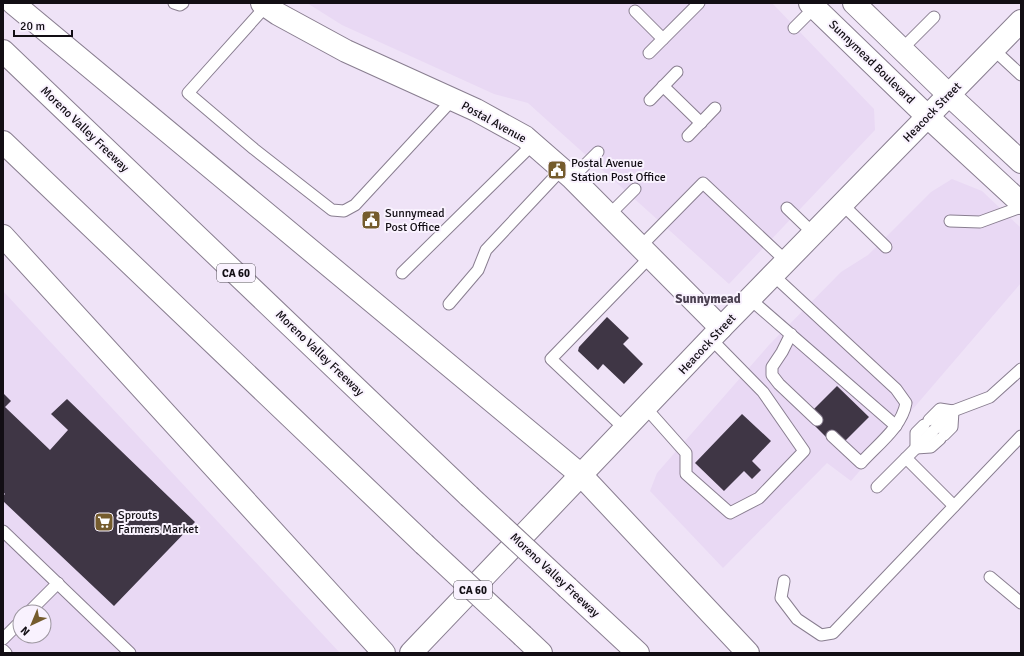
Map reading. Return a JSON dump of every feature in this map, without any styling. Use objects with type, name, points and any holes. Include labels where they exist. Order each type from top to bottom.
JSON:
[{"type":"main road","points":[[13,3],[581,475],[748,653]]},
{"type":"main road","points":[[854,3],[1021,162]]},
{"type":"main road","name":"Postal Avenue","points":[[264,4],[278,14],[346,51],[453,99],[525,137],[567,174],[645,252],[716,334]]},
{"type":"main road","name":"Sunnymead Boulevard","points":[[812,5],[928,117],[1021,203]]},
{"type":"main road","name":"Heacock Street","points":[[411,653],[813,233],[1021,21]]},
{"type":"main road","name":"Moreno Valley Freeway","points":[[3,51],[470,496],[638,653]]},
{"type":"main road","name":"CA 60","points":[[3,142],[424,544],[541,653]]},
{"type":"main road","points":[[3,236],[384,653]]},
{"type":"lane","points":[[174,3],[180,5],[182,3]]},
{"type":"lane","points":[[649,53],[699,3]]},
{"type":"lane","points":[[264,4],[188,93],[254,149],[332,210],[344,211],[355,204],[453,99]]},
{"type":"lane","points":[[794,28],[812,5]]},
{"type":"lane","points":[[635,11],[663,39]]},
{"type":"lane","points":[[902,49],[934,16]]},
{"type":"lane","points":[[994,49],[1021,75]]},
{"type":"lane","points":[[650,100],[677,72]]},
{"type":"lane","points":[[663,86],[701,123]]},
{"type":"lane","points":[[688,136],[715,108]]},
{"type":"lane","points":[[402,273],[533,144]]},
{"type":"lane","points":[[449,304],[478,270],[486,250],[567,174],[598,152]]},
{"type":"lane","points":[[624,430],[551,360],[703,183],[780,268],[896,389],[906,403],[904,412],[896,426],[861,462],[832,436]]},
{"type":"lane","points":[[609,216],[635,189]]},
{"type":"lane","points":[[842,204],[886,247]]},
{"type":"lane","points":[[950,221],[980,222],[1021,207]]},
{"type":"lane","points":[[787,208],[813,233]]},
{"type":"lane","points":[[750,299],[896,426]]},
{"type":"lane","points":[[646,408],[686,453],[686,474],[730,513],[759,498],[804,451],[762,392],[716,334]]},
{"type":"lane","points":[[791,334],[772,367],[772,374],[778,384],[817,420]]},
{"type":"lane","points":[[877,487],[916,448],[931,447],[934,430],[953,411],[990,397],[1021,369]]},
{"type":"lane","points":[[916,448],[916,433],[934,430]]},
{"type":"lane","points":[[784,581],[781,598],[797,619],[821,635],[833,633],[1021,436]]},
{"type":"lane","points":[[906,458],[954,506]]},
{"type":"lane","points":[[3,531],[130,653]]},
{"type":"lane","points":[[990,577],[1021,603]]},
{"type":"lane","points":[[37,604],[58,583]]},
{"type":"lane","points":[[3,639],[12,630]]},
{"type":"lane","points":[[3,650],[6,653]]},
{"type":"shaded area","points":[[307,3],[772,3],[874,109],[875,130],[729,284],[528,103],[494,94],[342,25]]},
{"type":"shaded area","points":[[952,179],[982,191],[1021,228],[1021,283],[851,481],[827,463],[723,568],[650,491],[657,473],[769,345],[841,272],[868,255],[931,192]]},
{"type":"shaded area","points":[[3,291],[340,653],[3,653]]},
{"type":"building","points":[[607,317],[629,338],[623,344],[643,364],[624,384],[603,364],[598,370],[578,351],[579,347]]},
{"type":"building","points":[[837,386],[869,417],[844,442],[829,440],[813,424],[820,417],[813,410]]},
{"type":"building","points":[[3,393],[11,401],[5,407],[50,450],[68,430],[51,414],[67,399],[195,522],[114,606],[3,501],[3,496],[5,494],[3,492]]},
{"type":"building","points":[[742,414],[771,441],[752,461],[761,470],[752,479],[744,471],[724,491],[695,463]]},
{"type":"place","name":"Postal Avenue Station Post Office","points":[[557,170]]},
{"type":"place","name":"Sunnymead Post Office","points":[[371,220]]},
{"type":"place","name":"Sprouts Farmers Market","points":[[104,522]]},
{"type":"district","name":"Sunnymead","points":[[708,298]]}]
